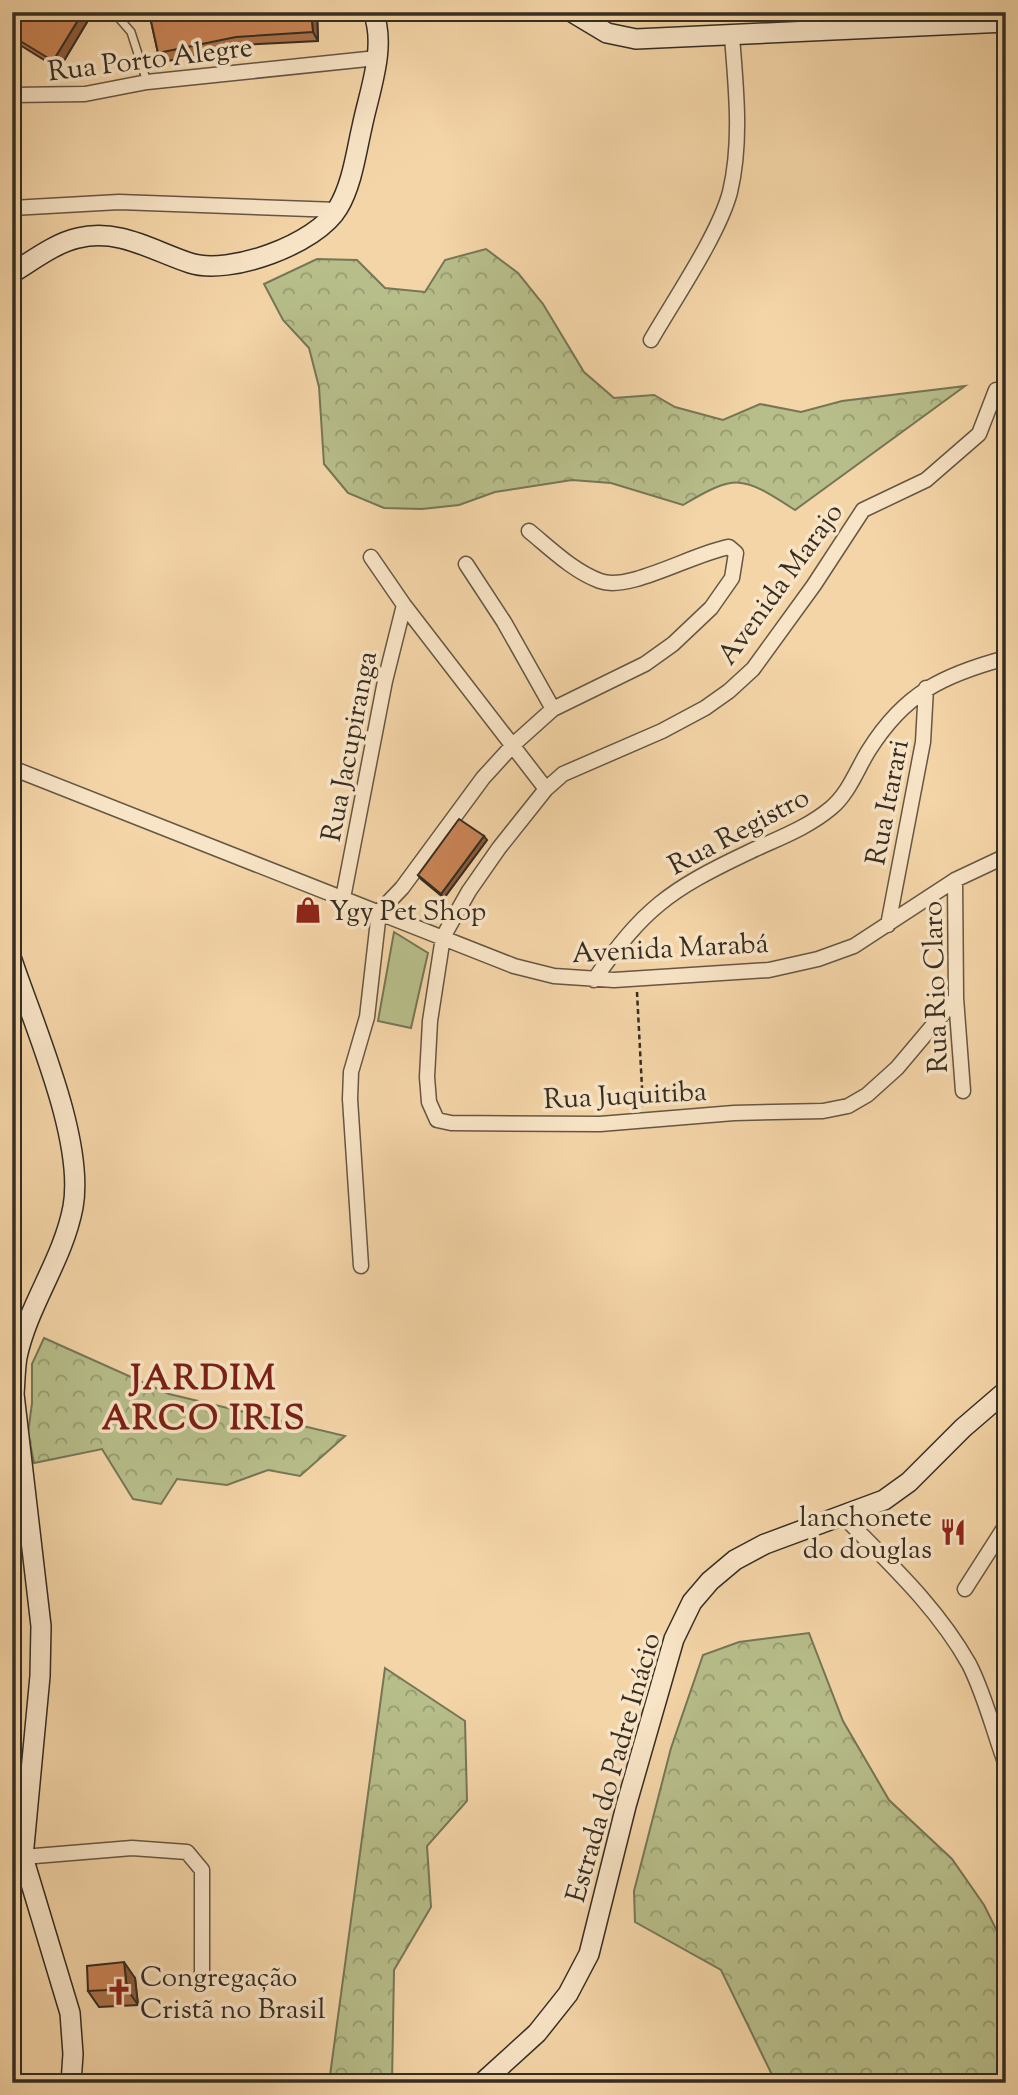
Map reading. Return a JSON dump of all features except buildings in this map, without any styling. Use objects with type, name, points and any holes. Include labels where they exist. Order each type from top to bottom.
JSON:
[{"type":"street","points":[[12,273],[78,237],[116,237],[144,243],[192,264],[242,264],[277,253],[309,234],[338,210],[349,180],[377,58],[377,23],[373,12]]},
{"type":"street","points":[[572,12],[607,33],[636,39],[732,37],[1006,22]]},
{"type":"street","points":[[651,340],[687,279],[729,194],[736,157],[737,118],[732,37]]},
{"type":"street","name":"Rua Porto Alegre","points":[[12,96],[85,94],[147,82],[377,58]]},
{"type":"street","points":[[12,208],[119,202],[338,210]]},
{"type":"street","name":"Avenida Marajo","points":[[443,937],[476,880],[546,789],[563,774],[662,731],[705,708],[729,691],[753,669],[814,585],[863,510],[926,480],[979,434],[996,390]]},
{"type":"street","points":[[362,1266],[350,1099],[351,1072],[368,1017],[379,912],[402,888],[483,778],[514,744],[553,709],[645,664],[673,644],[711,608],[732,578],[737,561],[736,553],[729,547],[687,558],[626,584],[602,582],[579,570],[529,531]]},
{"type":"street","points":[[371,557],[404,605],[514,744],[546,789]]},
{"type":"street","points":[[466,564],[504,622],[553,709]]},
{"type":"street","name":"Rua Jacupiranga","points":[[342,898],[385,681],[404,605]]},
{"type":"street","name":"Rua Registro","points":[[594,979],[625,935],[651,907],[680,886],[809,824],[834,806],[894,717],[926,688],[961,670],[1006,658]]},
{"type":"street","name":"Rua Itarari","points":[[888,925],[923,742],[926,688]]},
{"type":"street","name":"Avenida Marabá","points":[[12,768],[514,966],[554,976],[636,978],[769,970],[830,955],[854,946],[955,880],[1006,856]]},
{"type":"street","name":"Rua Rio Claro","points":[[955,880],[956,999],[963,1091]]},
{"type":"street","name":"Rua Juquitiba","points":[[443,937],[430,1021],[427,1077],[429,1102],[437,1120],[451,1123],[600,1124],[643,1119],[822,1111],[848,1106],[867,1095],[897,1068],[956,999]]},
{"type":"street","points":[[12,960],[68,1129],[74,1165],[73,1206],[62,1244],[17,1356],[14,1394],[41,1626],[40,1676],[23,1857],[70,2013],[73,2054],[71,2083]]},
{"type":"street","name":"Estrada do Padre Inácio","points":[[482,2083],[537,2033],[568,1994],[589,1954],[626,1807],[674,1639],[692,1602],[710,1581],[734,1560],[765,1544],[884,1500],[909,1482],[963,1428],[1006,1391]]},
{"type":"street","points":[[844,1517],[928,1602],[947,1629],[970,1667],[1006,1765]]},
{"type":"street","points":[[965,1589],[1006,1525]]},
{"type":"street","points":[[23,1857],[132,1848],[179,1849],[187,1852],[202,1870],[202,1980]]},
{"type":"lane","points":[[118,16],[131,32],[147,82]]},
{"type":"path","points":[[636,978],[643,1119]]},
{"type":"green space","points":[[486,249],[518,273],[543,304],[584,372],[614,398],[654,395],[675,407],[723,420],[760,404],[801,412],[842,401],[965,386],[795,510],[751,485],[740,483],[716,487],[683,505],[611,483],[572,480],[495,492],[459,505],[422,509],[384,508],[348,493],[324,464],[319,387],[309,348],[283,320],[264,284],[317,259],[357,260],[385,288],[425,292],[445,260]]},
{"type":"green space","points":[[394,932],[428,953],[411,1028],[378,1021]]},
{"type":"green space","points":[[44,1338],[169,1394],[345,1436],[300,1476],[268,1470],[227,1485],[177,1479],[161,1504],[133,1499],[102,1449],[34,1463],[28,1433],[32,1403],[32,1364]]},
{"type":"green space","points":[[809,1633],[843,1721],[889,1800],[952,1859],[984,1905],[1006,1949],[1006,2083],[776,2083],[721,1970],[635,1922],[634,1891],[671,1748],[703,1655],[739,1642]]},
{"type":"green space","points":[[385,1668],[465,1721],[467,1801],[427,1846],[431,1907],[394,1970],[392,2083],[329,2083]]},
{"type":"place","name":"Ygy Pet Shop","points":[[308,910]]},
{"type":"place","name":"lanchonete do douglas","points":[[953,1532]]},
{"type":"place","name":"Congregação Cristã no Brasil","points":[[119,1992]]},
{"type":"district","name":"JARDIM ARCO IRIS","points":[[204,1397]]}]
